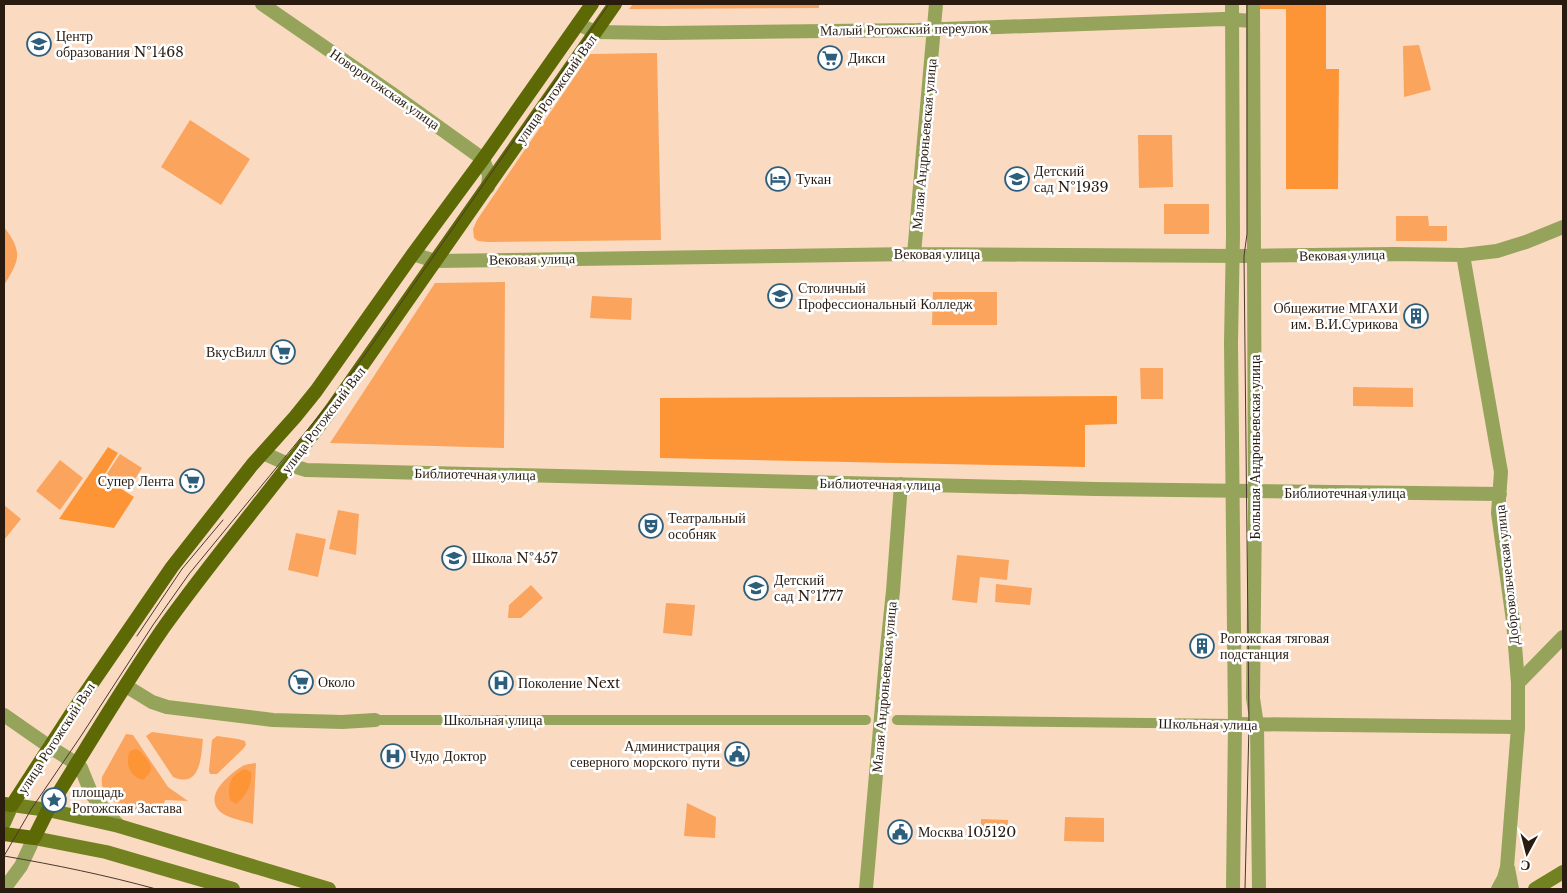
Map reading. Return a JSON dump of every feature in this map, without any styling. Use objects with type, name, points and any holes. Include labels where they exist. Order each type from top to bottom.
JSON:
[{"type":"main road","name":"улица Рогожский Вал","points":[[4,823],[8,805],[50,747],[172,567],[252,465],[316,391],[592,4]]},
{"type":"main road","name":"улица Рогожский Вал","points":[[34,838],[48,810],[164,628],[210,566],[290,465],[365,363],[615,4]]},
{"type":"main road","points":[[8,805],[48,810],[119,826],[329,889]]},
{"type":"main road","points":[[4,834],[106,852],[233,889]]},
{"type":"main road","points":[[1535,889],[1563,872]]},
{"type":"street","name":"Новорогожская улица","points":[[262,4],[483,159]]},
{"type":"street","name":"Малая Андроньевская улица","points":[[914,254],[936,4]]},
{"type":"street","name":"Большая Андроньевская улица","points":[[1232,4],[1232,491],[1235,724],[1233,889]]},
{"type":"street","name":"Большая Андроньевская улица","points":[[1253,4],[1255,256],[1253,698],[1257,725],[1259,889]]},
{"type":"street","name":"Малый Рогожский переулок","points":[[578,24],[595,32],[934,30],[1223,20],[1253,21]]},
{"type":"street","points":[[483,159],[489,175],[488,187]]},
{"type":"street","name":"Вековая улица","points":[[413,254],[435,261],[914,254],[1463,255],[1497,251],[1563,227]]},
{"type":"street","name":"Добровольческая улица","points":[[1463,255],[1501,472],[1498,513],[1513,620],[1518,684],[1518,727],[1508,867]]},
{"type":"street","name":"Библиотечная улица","points":[[263,453],[306,470],[1255,492],[1500,494]]},
{"type":"street","name":"Малая Андроньевская улица","points":[[866,889],[901,484]]},
{"type":"street","points":[[1518,684],[1562,640]]},
{"type":"street","name":"Школьная улица","points":[[126,686],[152,702],[167,707],[273,720],[342,722],[375,720],[866,720]]},
{"type":"street","points":[[4,715],[77,764],[81,768],[92,795],[119,826]]},
{"type":"street","name":"Школьная улица","points":[[897,720],[1518,727]]},
{"type":"street","points":[[4,889],[21,866],[34,838]]},
{"type":"street","points":[[1498,889],[1508,867]]},
{"type":"street","points":[[1508,867],[1512,889]]},
{"type":"shaded area","points":[[633,4],[819,4],[819,8],[629,9]]},
{"type":"shaded area","points":[[1258,4],[1326,4],[1326,69],[1339,69],[1338,189],[1286,189],[1286,9],[1258,9]]},
{"type":"shaded area","points":[[1419,45],[1431,90],[1404,97],[1403,46]]},
{"type":"shaded area","points":[[657,53],[661,240],[488,242],[478,241],[474,238],[473,229],[477,220],[590,54]]},
{"type":"shaded area","points":[[190,120],[250,159],[221,205],[161,167]]},
{"type":"shaded area","points":[[1138,135],[1172,135],[1173,187],[1139,188]]},
{"type":"shaded area","points":[[1164,204],[1209,204],[1209,234],[1164,234]]},
{"type":"shaded area","points":[[1396,216],[1428,216],[1429,226],[1447,226],[1447,241],[1396,241]]},
{"type":"shaded area","points":[[4,227],[14,243],[17,256],[13,269],[4,285]]},
{"type":"shaded area","points":[[505,282],[504,448],[330,443],[435,283]]},
{"type":"shaded area","points":[[933,292],[997,292],[997,325],[932,325]]},
{"type":"shaded area","points":[[592,296],[632,298],[631,320],[590,318]]},
{"type":"shaded area","points":[[1140,368],[1163,368],[1163,399],[1141,399]]},
{"type":"shaded area","points":[[1353,387],[1413,388],[1413,407],[1353,406]]},
{"type":"shaded area","points":[[1117,396],[1117,424],[1085,425],[1085,467],[660,458],[660,398]]},
{"type":"shaded area","points":[[108,447],[118,453],[103,477],[134,497],[114,528],[59,519]]},
{"type":"shaded area","points":[[120,454],[142,468],[128,490],[106,475]]},
{"type":"shaded area","points":[[60,460],[83,478],[60,510],[36,491]]},
{"type":"shaded area","points":[[4,505],[21,519],[4,540]]},
{"type":"shaded area","points":[[338,510],[359,514],[356,555],[329,549]]},
{"type":"shaded area","points":[[296,533],[326,539],[318,577],[288,570]]},
{"type":"shaded area","points":[[957,555],[1009,560],[1007,580],[980,577],[977,603],[952,600]]},
{"type":"shaded area","points":[[996,584],[1032,588],[1030,605],[995,602]]},
{"type":"shaded area","points":[[531,585],[543,598],[521,618],[508,618],[509,605]]},
{"type":"shaded area","points":[[666,603],[695,605],[692,636],[663,633]]},
{"type":"shaded area","points":[[152,732],[203,739],[200,762],[194,775],[189,779],[182,780],[173,777],[146,736]]},
{"type":"shaded area","points":[[126,734],[133,735],[168,787],[188,801],[165,800],[161,816],[122,806],[106,795],[102,787],[102,777]]},
{"type":"shaded area","points":[[217,736],[245,741],[246,745],[217,774],[210,774],[212,740]]},
{"type":"shaded area","points":[[136,749],[140,751],[151,767],[149,774],[143,780],[135,776],[129,769],[128,755],[130,751]]},
{"type":"shaded area","points":[[256,763],[253,824],[224,814],[217,808],[215,796],[221,785],[231,775],[243,766]]},
{"type":"shaded area","points":[[245,769],[251,772],[250,785],[246,794],[236,804],[230,800],[229,785],[236,774]]},
{"type":"shaded area","points":[[687,803],[716,817],[715,838],[684,836]]},
{"type":"shaded area","points":[[1065,817],[1104,818],[1104,842],[1064,841]]},
{"type":"shaded area","points":[[981,819],[1008,820],[1007,837],[981,837]]},
{"type":"tram line","points":[[4,856],[32,808],[189,574],[327,406],[364,356],[609,4]]},
{"type":"tram line","points":[[1245,889],[1249,725],[1244,256],[1247,234],[1247,4]]},
{"type":"tram line","points":[[137,636],[182,569],[223,520]]},
{"type":"tram line","points":[[4,856],[118,879],[156,889]]},
{"type":"place","name":"Центр образования №1468","points":[[39,44]]},
{"type":"place","name":"Дикси","points":[[830,58]]},
{"type":"place","name":"Тукан","points":[[778,179]]},
{"type":"place","name":"Детский сад №1939","points":[[1017,179]]},
{"type":"place","name":"Столичный Профессиональный Колледж","points":[[780,296]]},
{"type":"place","name":"Общежитие МГАХИ им. В.И.Сурикова","points":[[1416,316]]},
{"type":"place","name":"ВкусВилл","points":[[283,352]]},
{"type":"place","name":"Супер Лента","points":[[192,481]]},
{"type":"place","name":"Театральный особняк","points":[[651,526]]},
{"type":"place","name":"Школа №457","points":[[454,558]]},
{"type":"place","name":"Детский сад №1777","points":[[756,588]]},
{"type":"place","name":"Рогожская тяговая подстанция","points":[[1202,646]]},
{"type":"place","name":"Около","points":[[301,682]]},
{"type":"place","name":"Поколение Next","points":[[501,683]]},
{"type":"place","name":"Администрация северного морского пути","points":[[737,754]]},
{"type":"place","name":"Чудо Доктор","points":[[393,756]]},
{"type":"place","name":"площадь Рогожская Застава","points":[[54,800]]},
{"type":"place","name":"Москва 105120","points":[[900,832]]}]
